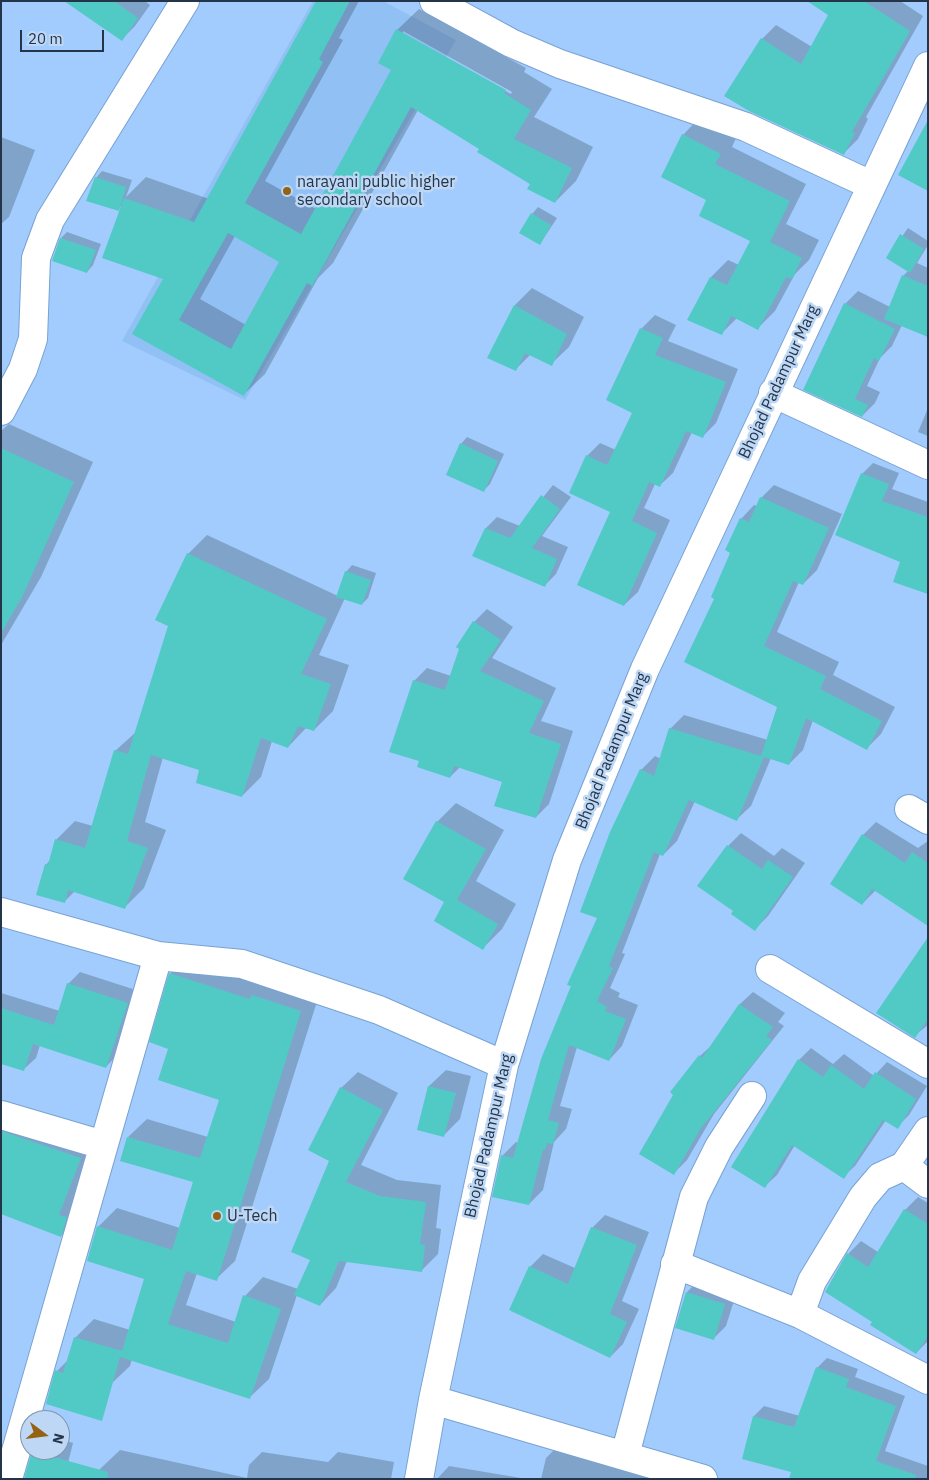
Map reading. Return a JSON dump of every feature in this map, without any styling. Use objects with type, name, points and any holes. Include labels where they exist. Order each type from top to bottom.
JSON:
[{"type":"street","points":[[1,411],[23,369],[33,339],[36,258],[50,220],[185,1]]},
{"type":"street","points":[[434,1],[511,43],[560,64],[746,127],[871,185]]},
{"type":"street","name":"Bhojad Padampur Marg","points":[[419,1479],[433,1400],[504,1065],[568,860],[645,670],[772,393],[928,66]]},
{"type":"street","points":[[772,393],[928,465]]},
{"type":"street","points":[[1,912],[158,956],[242,964],[379,1010],[504,1065]]},
{"type":"street","points":[[8,1479],[158,956]]},
{"type":"street","points":[[770,969],[928,1064]]},
{"type":"street","points":[[625,1455],[674,1264],[694,1197],[719,1147],[752,1096]]},
{"type":"street","points":[[1,1115],[103,1145]]},
{"type":"street","points":[[800,1314],[812,1280],[863,1197],[880,1177],[904,1166],[928,1131]]},
{"type":"street","points":[[904,1166],[928,1184]]},
{"type":"street","points":[[674,1264],[800,1314],[928,1380]]},
{"type":"street","points":[[433,1400],[703,1479]]},
{"type":"shaded area","name":"narayani public higher secondary school","points":[[313,1],[383,1],[456,40],[245,400],[122,341]]},
{"type":"building","points":[[64,1],[114,1],[138,18],[122,41]]},
{"type":"building","points":[[316,1],[350,1],[319,59],[323,62],[245,203],[301,234],[391,70],[378,63],[396,29],[506,90],[504,93],[531,110],[514,139],[572,168],[555,203],[527,189],[530,184],[477,152],[479,149],[411,107],[312,286],[307,283],[244,396],[132,334],[163,279],[102,258],[124,198],[194,222]],"holes":[[[228,233],[279,262],[231,349],[179,320]]]},
{"type":"building","points":[[807,1],[864,1],[910,31],[852,132],[855,133],[844,155],[749,111],[724,96],[761,38],[801,64],[828,15]]},
{"type":"building","points":[[928,120],[928,191],[898,175]]},
{"type":"building","points":[[682,134],[721,154],[715,164],[790,201],[770,242],[802,258],[792,279],[786,277],[758,330],[731,316],[722,335],[687,320],[710,277],[727,285],[750,241],[699,216],[706,200],[661,177]]},
{"type":"building","points":[[95,177],[126,187],[119,211],[86,201]]},
{"type":"building","points":[[531,213],[551,225],[540,245],[519,233]]},
{"type":"building","points":[[900,234],[924,249],[910,273],[886,258]]},
{"type":"building","points":[[60,238],[96,250],[87,273],[52,261]]},
{"type":"building","points":[[902,275],[928,286],[928,337],[884,319]]},
{"type":"building","points":[[844,303],[895,329],[879,361],[874,358],[855,399],[868,405],[862,417],[803,390]]},
{"type":"building","points":[[514,305],[567,334],[552,366],[525,353],[516,371],[487,358]]},
{"type":"building","points":[[640,328],[663,338],[655,355],[726,382],[703,438],[686,431],[660,487],[649,482],[632,521],[657,533],[624,606],[577,585],[610,512],[569,493],[586,455],[607,465],[632,413],[606,400]]},
{"type":"building","points":[[460,443],[498,461],[484,492],[446,475]]},
{"type":"building","points":[[1,448],[74,482],[22,597],[1,633]]},
{"type":"building","points":[[861,473],[889,484],[882,501],[928,517],[928,594],[893,582],[900,562],[835,535]]},
{"type":"building","points":[[541,495],[560,509],[532,548],[557,559],[545,587],[472,556],[485,528],[510,538]]},
{"type":"building","points":[[760,497],[829,528],[803,585],[793,581],[764,646],[826,676],[820,689],[882,721],[867,750],[806,718],[789,765],[764,757],[737,821],[689,800],[663,856],[654,852],[609,966],[613,968],[597,1001],[607,1007],[605,1011],[626,1019],[609,1061],[569,1045],[548,1120],[559,1123],[553,1144],[547,1143],[545,1150],[543,1149],[529,1205],[492,1197],[501,1155],[513,1158],[541,1059],[571,986],[567,985],[597,918],[580,912],[610,832],[640,769],[654,776],[669,728],[761,756],[777,707],[684,662],[714,599],[711,597],[730,553],[725,550],[740,518],[749,522]]},
{"type":"building","points":[[187,553],[327,619],[301,674],[331,684],[314,731],[298,726],[288,748],[261,738],[242,797],[196,783],[199,770],[151,755],[127,841],[148,848],[125,909],[68,890],[65,903],[36,895],[45,864],[48,865],[55,839],[85,848],[114,750],[128,754],[168,626],[155,620]]},
{"type":"building","points":[[345,571],[371,580],[362,605],[336,597]]},
{"type":"building","points":[[473,621],[501,640],[480,671],[544,701],[529,733],[561,744],[536,818],[494,806],[502,782],[454,766],[450,778],[417,767],[419,761],[389,752],[413,680],[445,690],[459,649],[456,647]]},
{"type":"building","points":[[436,821],[486,849],[457,900],[498,924],[483,950],[434,921],[444,902],[403,879]]},
{"type":"building","points":[[862,834],[905,863],[912,852],[928,863],[928,926],[872,889],[862,905],[830,884]]},
{"type":"building","points":[[727,845],[762,869],[768,860],[793,877],[755,931],[731,914],[733,911],[697,886]]},
{"type":"building","points":[[928,937],[928,1019],[915,1038],[876,1013]]},
{"type":"building","points":[[169,973],[250,999],[252,995],[301,1011],[217,1281],[186,1271],[168,1324],[228,1343],[243,1295],[281,1309],[250,1399],[120,1357],[102,1421],[46,1404],[55,1370],[63,1373],[74,1337],[122,1351],[144,1279],[87,1261],[97,1226],[172,1250],[193,1182],[120,1161],[127,1137],[200,1158],[219,1100],[158,1080],[168,1049],[149,1042]]},
{"type":"building","points":[[67,983],[128,1003],[106,1068],[33,1044],[24,1071],[1,1064],[1,1008],[54,1025]]},
{"type":"building","points":[[739,1004],[773,1027],[766,1036],[772,1040],[701,1128],[674,1175],[639,1154],[673,1095],[670,1092],[699,1055],[702,1058]]},
{"type":"building","points":[[798,1059],[823,1077],[831,1065],[864,1089],[875,1072],[916,1099],[898,1129],[883,1120],[844,1179],[792,1145],[765,1188],[731,1167]]},
{"type":"building","points":[[428,1086],[456,1093],[444,1137],[417,1130]]},
{"type":"building","points":[[340,1087],[383,1110],[346,1182],[380,1196],[426,1202],[420,1244],[425,1245],[422,1272],[339,1261],[320,1306],[294,1295],[310,1260],[291,1252],[329,1161],[308,1150]]},
{"type":"building","points":[[1,1131],[81,1158],[59,1215],[67,1217],[61,1237],[1,1214]]},
{"type":"building","points":[[904,1209],[928,1224],[928,1336],[916,1354],[870,1325],[872,1322],[825,1292],[847,1253],[868,1267]]},
{"type":"building","points":[[591,1227],[637,1245],[610,1314],[627,1322],[610,1358],[509,1310],[529,1266],[568,1284]]},
{"type":"building","points":[[686,1292],[725,1304],[714,1340],[675,1328]]},
{"type":"building","points":[[816,1367],[849,1379],[846,1387],[896,1406],[876,1461],[916,1475],[915,1479],[789,1479],[791,1472],[742,1459],[753,1416],[794,1427]]},
{"type":"building","points":[[29,1460],[65,1460],[108,1472],[107,1479],[24,1479]]},
{"type":"place","name":"narayani public higher secondary school","points":[[287,191]]},
{"type":"place","name":"U-Tech","points":[[217,1216]]}]
